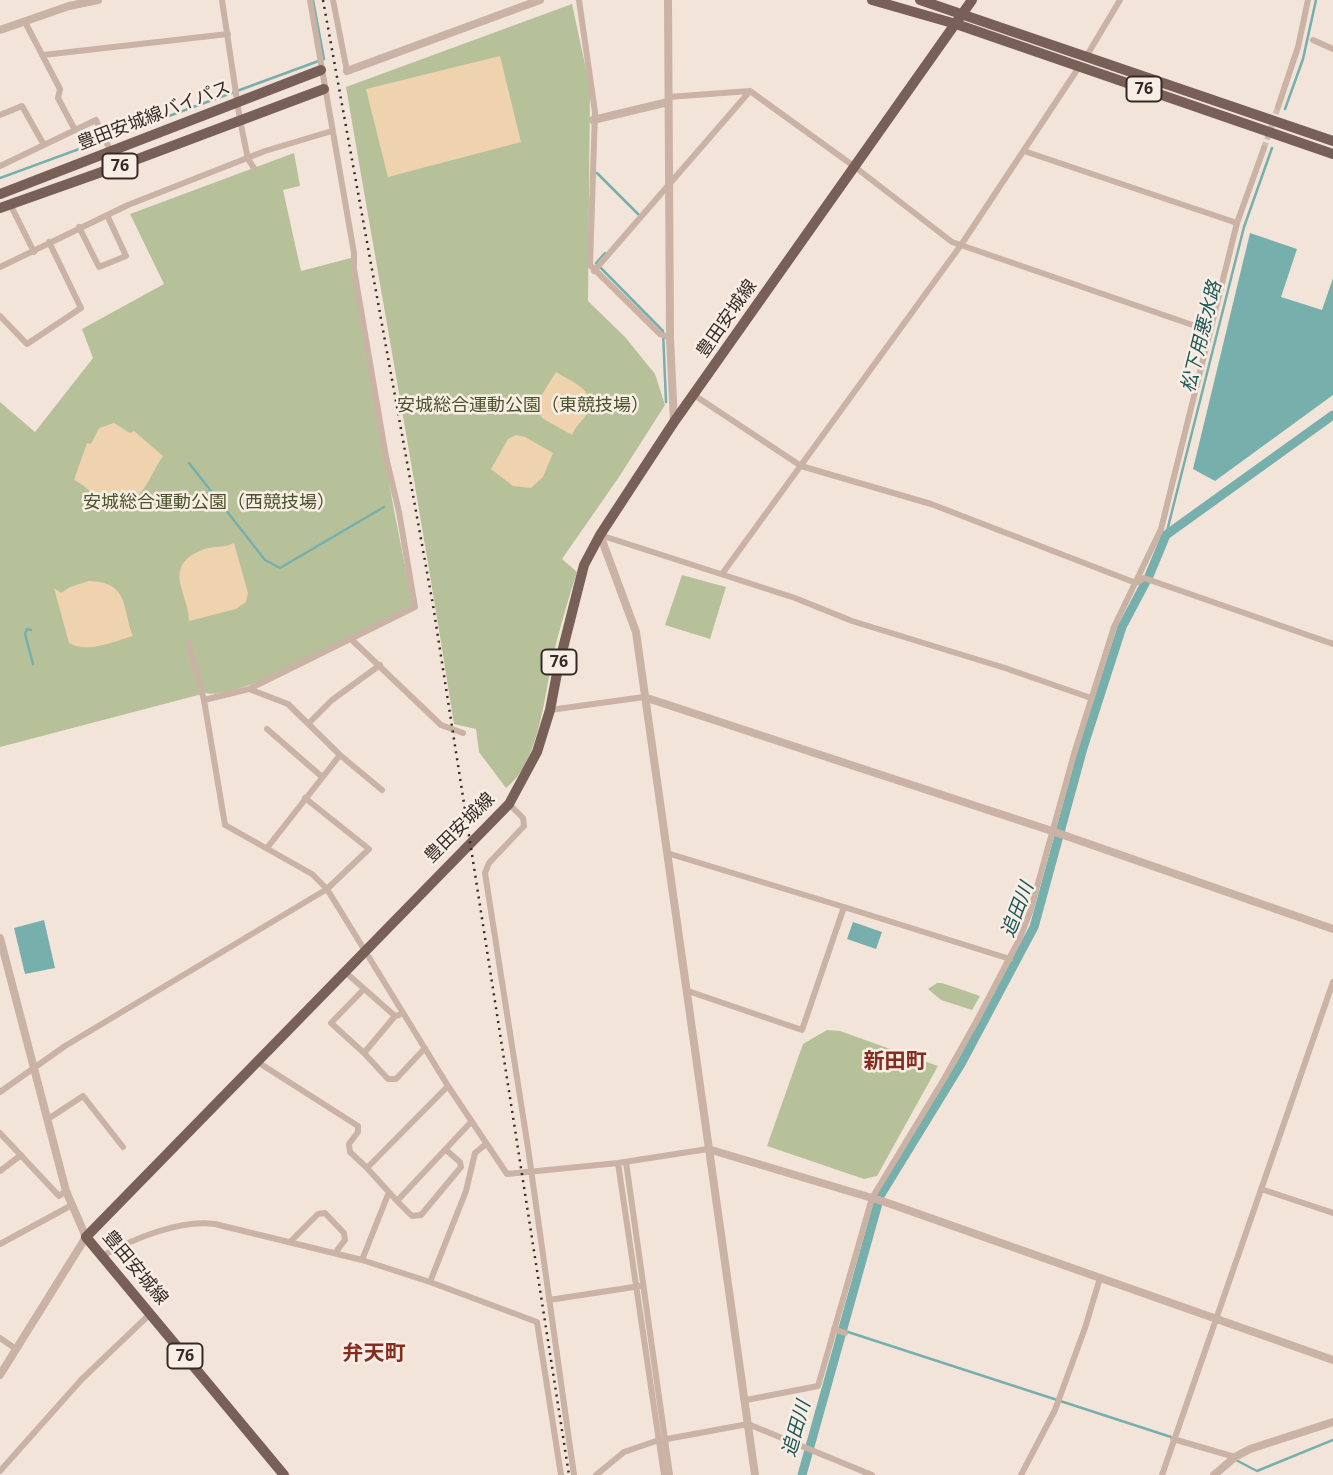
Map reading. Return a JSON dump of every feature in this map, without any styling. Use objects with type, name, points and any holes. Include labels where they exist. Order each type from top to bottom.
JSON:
[{"type":"main road","name":"76","points":[[872,0],[959,19],[1333,154]]},
{"type":"main road","name":"76","points":[[920,0],[959,19]]},
{"type":"main road","name":"豊田安城線","points":[[284,1475],[86,1237],[509,804],[537,752],[550,710],[584,565],[600,535],[674,422],[972,0]]},
{"type":"main road","name":"76","points":[[1083,62],[1333,141]]},
{"type":"main road","name":"豊田安城線バイパス","points":[[0,194],[321,70]]},
{"type":"main road","name":"豊田安城線バイパス","points":[[5,206],[324,89]]},
{"type":"street","points":[[0,30],[68,3],[98,0]]},
{"type":"street","points":[[222,0],[240,120],[248,159],[254,168]]},
{"type":"street","points":[[204,700],[248,689],[415,607],[400,512],[383,444],[310,0]]},
{"type":"street","points":[[333,0],[347,71],[540,0]]},
{"type":"street","points":[[579,0],[592,117],[590,265],[660,334],[670,338]]},
{"type":"street","points":[[668,0],[670,338],[674,422]]},
{"type":"street","points":[[722,574],[961,245],[1083,62],[1120,0]]},
{"type":"street","points":[[1278,107],[1298,47],[1308,0]]},
{"type":"street","points":[[25,22],[60,89],[58,98],[75,130]]},
{"type":"street","points":[[43,55],[228,34]]},
{"type":"street","points":[[1313,40],[1333,48]]},
{"type":"street","points":[[592,117],[668,100],[750,91],[952,242],[1210,331]]},
{"type":"street","points":[[594,271],[750,91]]},
{"type":"street","points":[[0,115],[22,107],[44,145]]},
{"type":"street","points":[[0,166],[96,120],[110,150]]},
{"type":"street","points":[[0,267],[140,200],[332,131]]},
{"type":"street","points":[[746,1400],[818,1386],[877,1199],[948,1081],[1010,959],[1030,912],[1057,833],[1091,698],[1114,627],[1170,508],[1237,223],[1264,148]]},
{"type":"street","points":[[1024,151],[1237,223]]},
{"type":"street","points":[[140,200],[144,208]]},
{"type":"street","points":[[5,206],[34,252]]},
{"type":"street","points":[[79,227],[99,267],[126,256],[107,215]]},
{"type":"street","points":[[0,316],[27,344],[81,308],[49,242]]},
{"type":"street","points":[[694,395],[801,466],[931,504],[1136,583],[1147,579],[1333,644]]},
{"type":"street","points":[[600,535],[795,598],[852,621],[1005,668],[1091,698]]},
{"type":"street","points":[[600,535],[636,632],[755,1475]]},
{"type":"street","points":[[352,640],[441,725],[463,733]]},
{"type":"street","points":[[188,643],[204,700],[225,825],[312,874],[327,889],[448,1086],[506,1174],[618,1163],[708,1149],[877,1199],[1333,1360]]},
{"type":"street","points":[[308,724],[332,700],[380,665]]},
{"type":"street","points":[[248,689],[288,704],[340,755],[382,790]]},
{"type":"street","points":[[550,710],[645,697],[1057,833],[1333,929]]},
{"type":"street","points":[[267,729],[321,776]]},
{"type":"street","points":[[267,848],[340,755]]},
{"type":"street","points":[[0,1092],[34,1066],[327,889],[369,849],[305,798]]},
{"type":"street","points":[[509,804],[523,818],[524,826],[489,863],[485,873],[574,1475]]},
{"type":"street","points":[[667,853],[1010,959]]},
{"type":"street","points":[[688,991],[802,1030],[844,907]]},
{"type":"street","points":[[0,939],[66,1191],[86,1237],[0,1375]]},
{"type":"street","points":[[344,971],[395,1016]]},
{"type":"street","points":[[1162,1475],[1333,982]]},
{"type":"street","points":[[365,989],[331,1023],[388,1079],[396,1079],[425,1048]]},
{"type":"street","points":[[364,1053],[395,1016],[404,1013]]},
{"type":"street","points":[[256,1061],[358,1126],[358,1132],[349,1144],[350,1153],[412,1216],[421,1215],[461,1167],[460,1162],[446,1150]]},
{"type":"street","points":[[367,1168],[448,1086]]},
{"type":"street","points":[[48,1119],[83,1096],[123,1147]]},
{"type":"street","points":[[397,1201],[471,1122]]},
{"type":"street","points":[[0,1133],[59,1196],[66,1191]]},
{"type":"street","points":[[430,1282],[466,1191],[475,1153],[486,1144]]},
{"type":"street","points":[[0,1171],[21,1155]]},
{"type":"street","points":[[626,1162],[640,1286],[662,1440],[670,1475]]},
{"type":"street","points":[[618,1163],[640,1286]]},
{"type":"street","points":[[1261,1189],[1333,1213]]},
{"type":"street","points":[[362,1260],[389,1192]]},
{"type":"street","points":[[0,1244],[72,1205]]},
{"type":"street","points":[[290,1242],[317,1214],[325,1213],[344,1233],[345,1240],[335,1253]]},
{"type":"street","points":[[102,1256],[132,1240],[201,1222],[362,1260],[537,1322],[561,1475]]},
{"type":"street","points":[[1021,1475],[1055,1410],[1100,1278]]},
{"type":"street","points":[[549,1300],[640,1286]]},
{"type":"street","points":[[0,1471],[82,1380],[150,1314]]},
{"type":"street","points":[[836,1330],[845,1334]]},
{"type":"street","points":[[0,1338],[16,1349]]},
{"type":"street","points":[[1214,1475],[1235,1457],[1267,1442],[1333,1422]]},
{"type":"street","points":[[596,1475],[624,1452],[662,1440],[748,1424],[872,1475]]},
{"type":"street","points":[[1173,1439],[1235,1457]]},
{"type":"street","points":[[662,1440],[664,1475]]},
{"type":"green space","name":"安城総合運動公園（東競技場）","points":[[572,4],[590,88],[588,301],[625,337],[655,374],[665,405],[562,559],[577,572],[553,656],[539,727],[526,762],[506,788],[479,752],[476,729],[454,724],[346,87]]},
{"type":"green space","name":"安城総合運動公園（西競技場）","points":[[294,153],[300,186],[283,190],[301,271],[351,258],[413,606],[308,660],[246,686],[222,693],[206,693],[0,747],[0,402],[35,432],[93,358],[82,329],[164,284],[130,214]]},
{"type":"green space","points":[[682,575],[726,587],[710,639],[665,625]]},
{"type":"green space","points":[[937,983],[980,996],[972,1010],[941,1000],[928,989]]},
{"type":"green space","points":[[827,1030],[840,1031],[938,1066],[877,1176],[864,1179],[767,1146],[803,1044]]},
{"type":"sand","points":[[500,56],[521,142],[388,177],[366,89]]},
{"type":"sand","points":[[556,372],[581,387],[588,397],[586,415],[572,435],[542,418],[537,408]]},
{"type":"sand","points":[[114,423],[130,433],[134,431],[163,456],[141,492],[126,502],[102,498],[74,480],[87,443],[91,444],[99,428]]},
{"type":"sand","points":[[516,435],[525,437],[553,453],[543,477],[531,488],[513,486],[491,469],[508,439]]},
{"type":"sand","points":[[234,543],[248,593],[246,602],[236,609],[189,621],[180,582],[182,565],[189,557],[202,550]]},
{"type":"sand","points":[[89,581],[112,586],[118,592],[133,636],[93,647],[69,643],[54,588],[61,593]]},
{"type":"water","points":[[1250,233],[1297,249],[1281,297],[1322,310],[1333,278],[1333,395],[1215,481],[1193,469]]},
{"type":"water","points":[[44,920],[55,968],[25,974],[14,928]]},
{"type":"water","points":[[853,922],[882,932],[876,949],[847,939]]},
{"type":"waterway","points":[[0,178],[324,59],[313,0]]},
{"type":"waterway","name":"松下用悪水路","points":[[1285,109],[1303,59],[1316,0]]},
{"type":"waterway","name":"松下用悪水路","points":[[1166,535],[1244,227],[1272,148]]},
{"type":"waterway","points":[[597,173],[639,215]]},
{"type":"waterway","points":[[605,253],[596,263],[663,331],[666,402]]},
{"type":"waterway","name":"追田川","points":[[802,1475],[880,1196],[961,1064],[1034,927],[1083,748],[1122,627],[1149,576],[1166,535],[1333,415]]},
{"type":"waterway","points":[[189,463],[265,560],[280,568],[384,507]]},
{"type":"waterway","points":[[31,630],[27,629],[25,634],[33,664]]},
{"type":"waterway","points":[[845,1331],[1171,1437]]},
{"type":"waterway","points":[[1234,1459],[1257,1471],[1333,1440]]},
{"type":"tunnel","points":[[1264,148],[1278,107]]},
{"type":"railway","points":[[323,0],[433,605],[569,1475]]},
{"type":"district","name":"新田町","points":[[895,1062]]},
{"type":"district","name":"弁天町","points":[[374,1354]]}]
